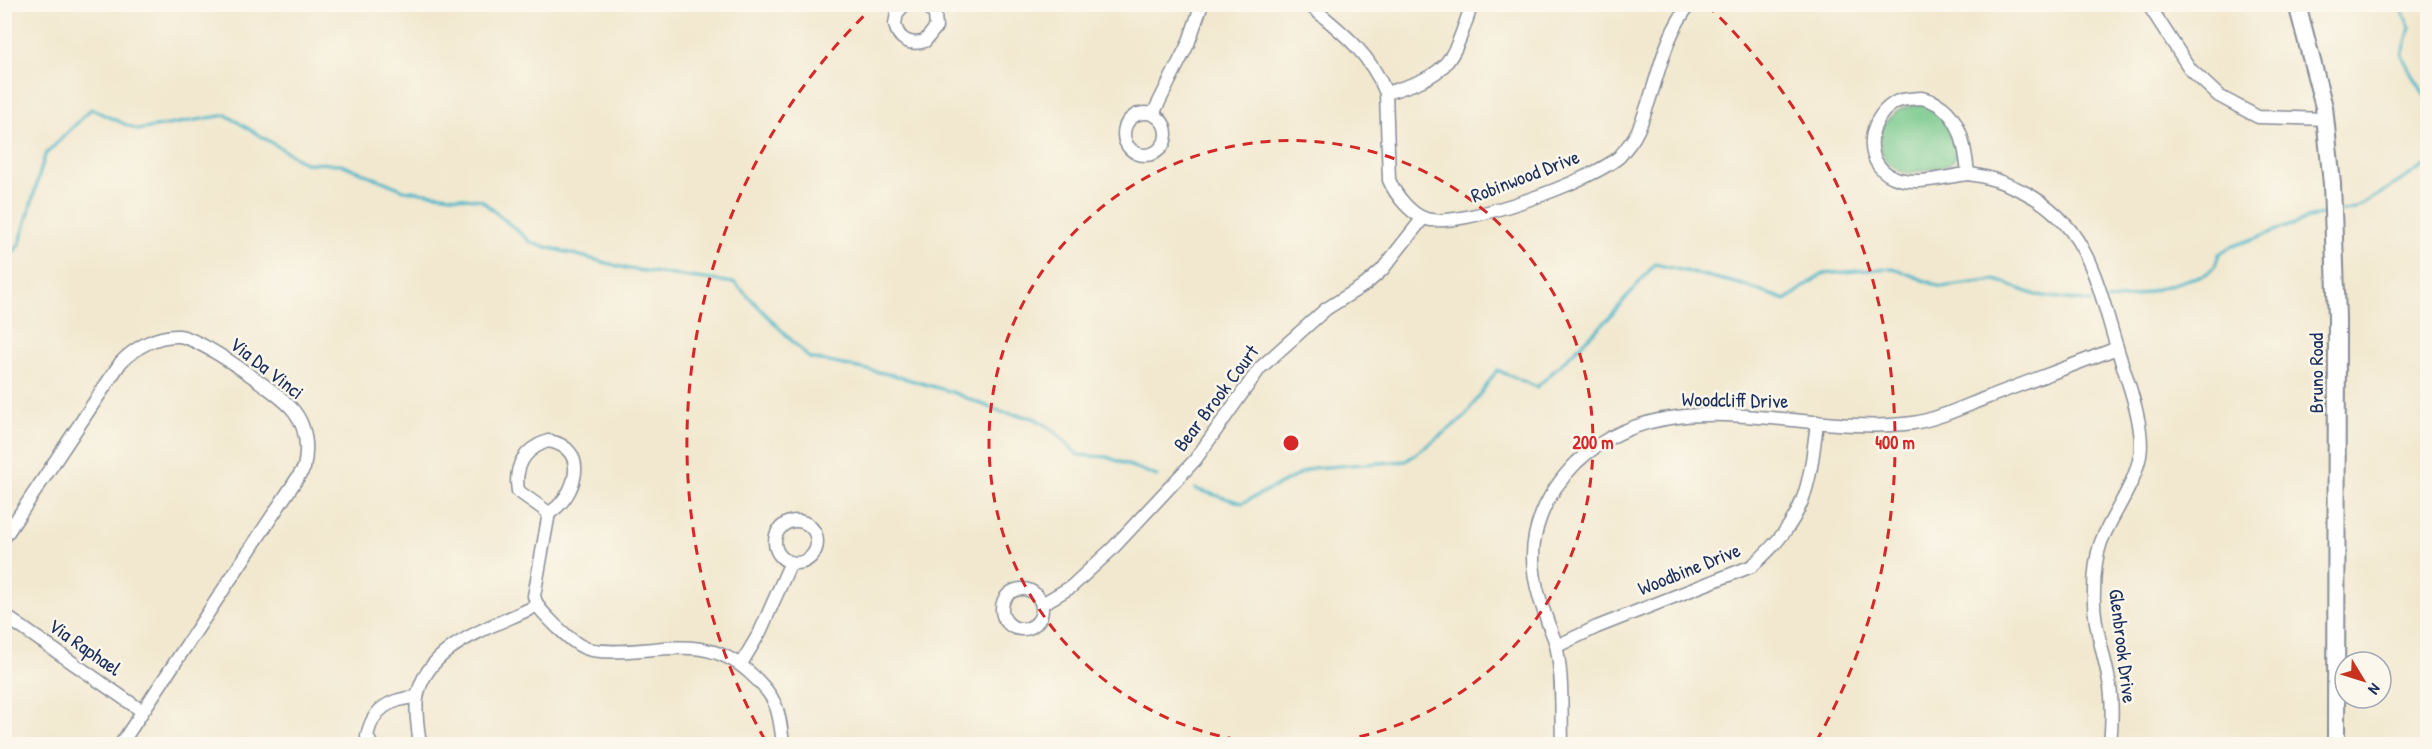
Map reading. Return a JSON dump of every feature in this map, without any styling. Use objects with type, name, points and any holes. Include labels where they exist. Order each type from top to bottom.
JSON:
[{"type":"street","points":[[905,4],[897,13],[895,24],[903,39],[913,44],[925,41],[936,27],[935,15],[926,4]]},
{"type":"street","points":[[1153,114],[1188,44],[1202,4]]},
{"type":"street","points":[[1308,4],[1348,36],[1371,63],[1386,93],[1389,180],[1404,202],[1423,218]]},
{"type":"street","points":[[1386,93],[1438,74],[1449,62],[1472,4]]},
{"type":"street","name":"Robinwood Drive","points":[[1423,218],[1441,222],[1500,210],[1579,178],[1618,157],[1633,140],[1670,36],[1690,4]]},
{"type":"street","points":[[2148,4],[2190,69],[2219,96],[2258,117],[2326,119]]},
{"type":"street","name":"Bruno Road","points":[[2297,4],[2326,119],[2332,184],[2337,318],[2336,744]]},
{"type":"street","points":[[1927,99],[1942,108],[1960,128],[1965,143],[1968,174],[1910,181],[1889,176],[1877,163],[1870,150],[1872,134],[1879,119],[1887,108],[1902,100],[1927,99]]},
{"type":"street","name":"Glenbrook Drive","points":[[1968,174],[1982,175],[2011,185],[2037,199],[2077,237],[2090,261],[2135,409],[2140,453],[2131,486],[2100,544],[2094,592],[2095,616],[2112,699],[2110,744]]},
{"type":"street","name":"Bear Brook Court","points":[[1042,604],[1071,587],[1112,549],[1195,460],[1260,368],[1326,309],[1366,284],[1382,270],[1423,218]]},
{"type":"street","name":"Via Da Vinci","points":[[4,538],[45,480],[121,362],[145,343],[178,336],[199,341],[221,354],[294,410],[303,426],[308,448],[303,468],[121,744]]},
{"type":"street","name":"Woodcliff Drive","points":[[1562,744],[1557,646],[1544,613],[1533,570],[1535,535],[1552,492],[1563,477],[1587,453],[1615,434],[1683,416],[1716,414],[1817,422],[1914,423],[2117,348]]},
{"type":"street","name":"Woodbine Drive","points":[[1557,646],[1597,627],[1752,566],[1772,547],[1800,506],[1810,481],[1817,422]]},
{"type":"street","points":[[548,441],[559,443],[572,452],[577,465],[572,482],[558,508],[549,513],[518,491],[516,480],[522,459],[532,446],[548,441]]},
{"type":"street","points":[[549,513],[534,596],[536,606],[568,638],[590,650],[701,647],[741,664],[764,685],[777,704],[783,744]]},
{"type":"street","points":[[741,664],[760,632],[791,562]]},
{"type":"street","points":[[420,744],[417,697],[429,670],[452,646],[536,606]]},
{"type":"street","name":"Via Raphael","points":[[4,615],[142,711]]},
{"type":"street","points":[[371,744],[367,736],[375,716],[396,698],[417,697]]},
{"type":"green space","points":[[1923,104],[1940,114],[1954,131],[1958,140],[1958,149],[1955,158],[1947,166],[1909,173],[1901,172],[1886,162],[1880,140],[1882,131],[1886,122],[1893,115],[1911,106]]},
{"type":"waterway","points":[[2399,4],[2410,28],[2402,56],[2425,96],[2428,96]]},
{"type":"waterway","points":[[4,266],[20,243],[45,155],[91,109],[138,130],[226,115],[305,163],[341,164],[404,190],[481,200],[532,243],[629,269],[735,283],[809,358],[893,375],[952,392],[1001,412],[1034,418],[1052,429],[1078,455],[1107,457],[1157,476]]},
{"type":"waterway","points":[[2342,211],[2355,209],[2428,164]]},
{"type":"waterway","points":[[2108,300],[2128,298],[2206,274],[2215,266],[2219,254],[2228,248],[2324,213]]},
{"type":"waterway","points":[[1195,489],[1242,503],[1312,468],[1406,461],[1464,418],[1497,370],[1537,387],[1610,317],[1655,264],[1740,284],[1786,300],[1822,274],[1893,268],[1941,287],[1996,280],[2036,295],[2091,302]]}]
